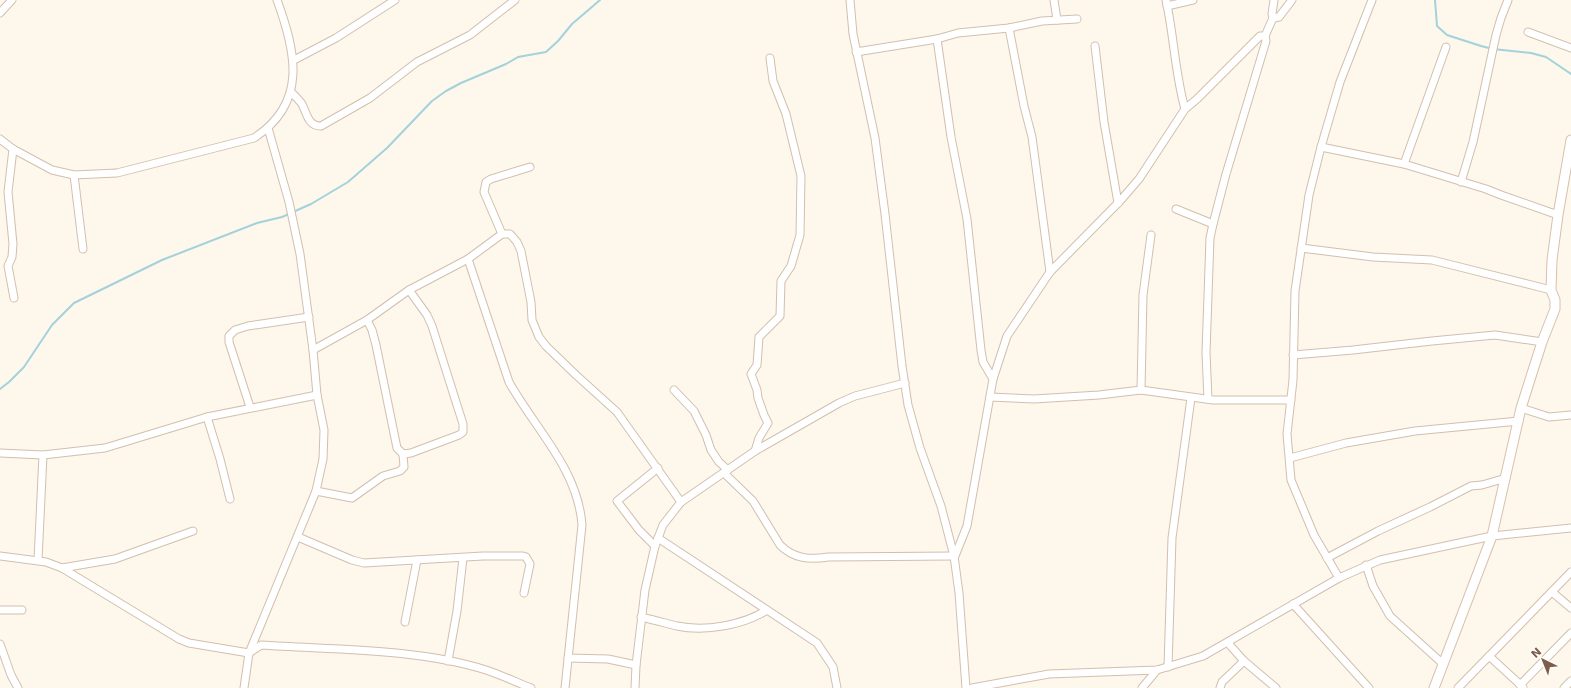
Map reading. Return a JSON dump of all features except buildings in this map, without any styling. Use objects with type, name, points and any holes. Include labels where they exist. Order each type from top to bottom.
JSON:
[{"type":"street","points":[[0,13],[12,0]]},
{"type":"street","points":[[0,139],[13,149],[52,170],[74,175],[117,173],[254,138],[268,128],[285,107],[292,92],[294,60],[284,20],[277,0]]},
{"type":"street","points":[[294,60],[336,38],[395,0]]},
{"type":"street","points":[[292,92],[301,102],[310,123],[316,126],[321,126],[370,98],[417,62],[470,35],[515,0]]},
{"type":"street","points":[[850,0],[856,52],[875,138],[908,405],[920,448],[941,506],[954,556],[959,593],[966,688]]},
{"type":"street","points":[[1054,0],[1057,20]]},
{"type":"street","points":[[1184,110],[1178,86],[1171,23],[1167,3],[1193,0]]},
{"type":"street","points":[[1208,399],[1206,353],[1210,238],[1266,41],[1264,36],[1273,18],[1272,14],[1274,0]]},
{"type":"street","points":[[1273,18],[1279,17],[1292,0]]},
{"type":"street","points":[[1339,578],[1314,535],[1291,480],[1287,434],[1294,355],[1295,292],[1309,195],[1321,146],[1340,82],[1372,0]]},
{"type":"street","points":[[1461,182],[1473,142],[1496,35],[1508,0]]},
{"type":"street","points":[[856,52],[937,39],[958,33],[1010,28],[1042,21],[1077,18]]},
{"type":"street","points":[[1010,28],[1024,106],[1032,137],[1050,272]]},
{"type":"street","points":[[1528,32],[1571,48]]},
{"type":"street","points":[[954,556],[967,526],[992,379],[1008,336],[1050,272],[1118,203],[1139,179],[1184,110],[1260,36],[1264,36]]},
{"type":"street","points":[[937,39],[951,137],[966,219],[981,350],[983,362],[992,379]]},
{"type":"street","points":[[1095,46],[1104,122],[1118,203]]},
{"type":"street","points":[[1404,164],[1446,47]]},
{"type":"street","points":[[755,451],[759,438],[768,423],[758,398],[757,390],[751,374],[757,365],[759,337],[780,316],[782,281],[791,266],[800,235],[801,176],[786,114],[773,81],[770,58]]},
{"type":"street","points":[[244,688],[249,653],[316,491],[323,459],[324,430],[317,395],[309,317],[297,240],[289,202],[268,128]]},
{"type":"street","points":[[1434,688],[1442,663],[1492,536],[1521,408],[1542,342],[1555,309],[1555,300],[1551,290],[1552,260],[1571,140]]},
{"type":"street","points":[[1321,146],[1404,164],[1486,189],[1558,215]]},
{"type":"street","points":[[13,149],[8,192],[13,244],[12,257],[8,266],[14,298]]},
{"type":"street","points":[[502,234],[484,192],[486,182],[530,166]]},
{"type":"street","points":[[74,175],[82,249]]},
{"type":"street","points":[[1176,209],[1213,224]]},
{"type":"street","points":[[313,350],[367,320],[409,290],[468,260],[502,234],[513,236],[521,252],[531,302],[532,320],[539,337],[546,346],[576,375],[617,412],[681,502]]},
{"type":"street","points":[[1140,390],[1143,295],[1151,235]]},
{"type":"street","points":[[1301,248],[1373,257],[1432,260],[1551,290]]},
{"type":"street","points":[[468,260],[509,382],[517,397],[551,443],[567,473],[581,512],[582,525],[565,688]]},
{"type":"street","points":[[403,454],[454,438],[463,432],[464,427],[432,326],[427,315],[409,290]]},
{"type":"street","points":[[250,408],[228,342],[229,336],[235,330],[248,326],[309,317]]},
{"type":"street","points":[[316,491],[352,498],[383,476],[400,471],[404,466],[403,454],[397,448],[376,345],[372,330],[367,320]]},
{"type":"street","points":[[1294,355],[1353,350],[1432,340],[1495,335],[1542,342]]},
{"type":"street","points":[[634,688],[641,617],[645,590],[655,546],[663,525],[681,502],[755,451],[839,403],[855,396],[905,383]]},
{"type":"street","points":[[674,390],[694,411],[706,435],[711,450],[726,472],[753,501],[784,549],[795,555],[813,560],[828,557],[954,556]]},
{"type":"street","points":[[990,397],[1034,399],[1099,395],[1140,390],[1162,392],[1192,398],[1291,400]]},
{"type":"street","points":[[0,453],[43,455],[105,448],[207,417],[317,395]]},
{"type":"street","points":[[1168,667],[1172,538],[1192,398]]},
{"type":"street","points":[[1521,408],[1549,417],[1571,415]]},
{"type":"street","points":[[207,417],[230,499]]},
{"type":"street","points":[[1290,458],[1346,443],[1415,431],[1519,421]]},
{"type":"street","points":[[38,560],[43,455]]},
{"type":"street","points":[[655,546],[639,530],[617,501],[658,468]]},
{"type":"street","points":[[1327,558],[1378,531],[1471,486],[1482,485],[1506,478]]},
{"type":"street","points":[[972,688],[1049,674],[1157,670],[1203,656],[1339,578],[1380,560],[1492,536],[1571,528]]},
{"type":"street","points":[[62,568],[115,559],[193,531]]},
{"type":"street","points":[[298,537],[352,560],[364,563],[522,556],[526,558],[530,564],[524,593]]},
{"type":"street","points":[[658,538],[817,643],[833,667],[837,688]]},
{"type":"street","points":[[0,556],[38,560],[62,568],[179,639],[189,643],[249,653],[261,645],[412,655],[448,661],[486,670],[531,688]]},
{"type":"street","points":[[448,661],[457,611],[462,558]]},
{"type":"street","points":[[405,622],[416,560]]},
{"type":"street","points":[[1366,565],[1373,586],[1390,616],[1442,663]]},
{"type":"street","points":[[1458,688],[1571,572]]},
{"type":"street","points":[[1552,592],[1571,608]]},
{"type":"street","points":[[1293,604],[1369,688]]},
{"type":"street","points":[[0,610],[22,610]]},
{"type":"street","points":[[641,617],[679,627],[707,628],[738,624],[755,618],[767,610]]},
{"type":"street","points":[[1489,656],[1522,686],[1571,633]]},
{"type":"street","points":[[1228,643],[1244,661],[1276,688]]},
{"type":"street","points":[[0,644],[11,675],[18,688]]},
{"type":"street","points":[[568,658],[608,659],[636,665]]},
{"type":"street","points":[[1220,688],[1222,682],[1244,661]]},
{"type":"street","points":[[1142,688],[1157,670]]},
{"type":"street","points":[[1564,688],[1571,681]]},
{"type":"waterway","points":[[293,212],[311,204],[348,182],[387,148],[432,101],[446,91],[506,64],[518,57],[546,52],[558,41],[572,24],[600,0]]},
{"type":"waterway","points":[[1435,0],[1437,26],[1447,35],[1493,49],[1531,53],[1546,57],[1571,74]]},
{"type":"waterway","points":[[0,389],[24,367],[52,325],[74,303],[162,260],[257,223],[289,214]]}]
